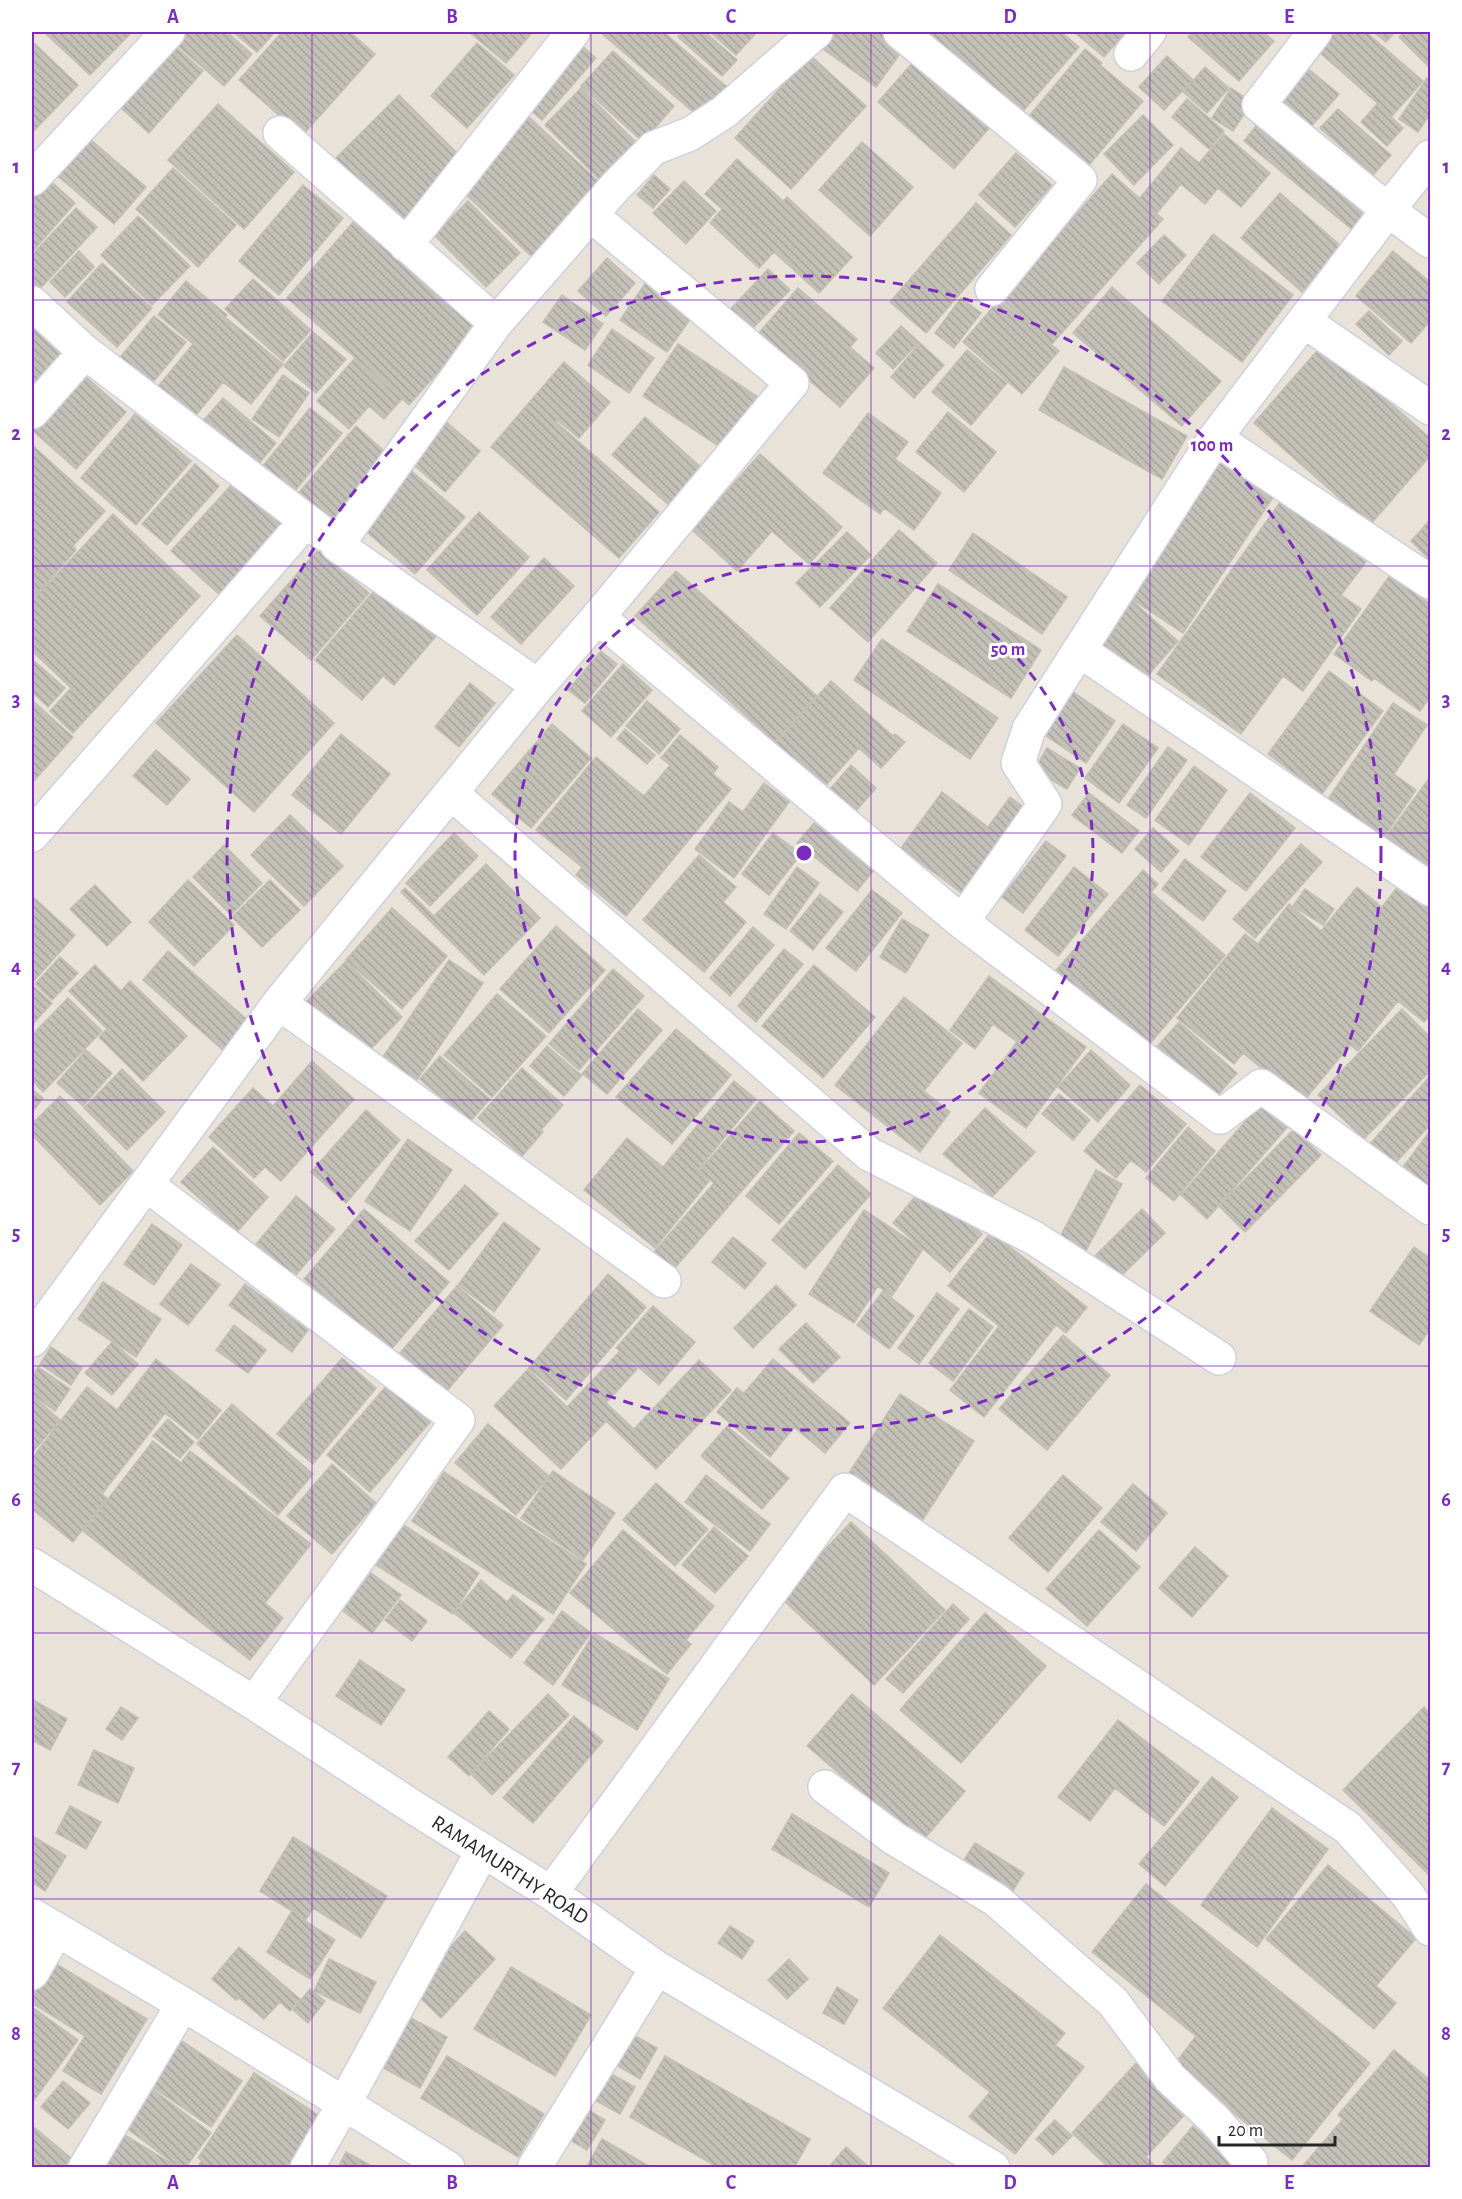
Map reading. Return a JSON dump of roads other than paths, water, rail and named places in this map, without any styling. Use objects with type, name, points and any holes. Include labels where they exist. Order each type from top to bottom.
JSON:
[{"type":"street","points":[[32,179],[168,32]]},
{"type":"street","points":[[406,245],[573,32]]},
{"type":"street","points":[[337,545],[496,323],[616,186],[654,148],[690,134],[724,112],[816,32]]},
{"type":"street","points":[[900,32],[1080,180],[992,289]]},
{"type":"street","points":[[1315,32],[1259,105],[1388,210],[1431,241]]},
{"type":"street","points":[[280,133],[496,323]]},
{"type":"street","points":[[962,922],[1046,804],[1018,763],[1029,729],[1215,438],[1431,157]]},
{"type":"street","points":[[32,1340],[279,1003],[538,686],[792,383],[591,215]]},
{"type":"street","points":[[32,303],[85,352],[337,545],[538,686]]},
{"type":"street","points":[[1304,321],[1431,408]]},
{"type":"street","points":[[32,412],[85,352]]},
{"type":"street","points":[[1215,438],[1431,582]]},
{"type":"street","points":[[32,835],[306,521]]},
{"type":"street","points":[[598,616],[962,922],[1220,1116],[1261,1086],[1431,1208]]},
{"type":"street","points":[[1079,650],[1431,890]]},
{"type":"street","points":[[451,793],[869,1154],[1035,1238],[1219,1358]]},
{"type":"street","points":[[279,1003],[664,1281]]},
{"type":"street","points":[[147,1185],[458,1420],[254,1703]]},
{"type":"street","points":[[551,1893],[845,1490],[1348,1828],[1408,1895],[1431,1929]]},
{"type":"street","name":"RAMAMURTHY ROAD","points":[[32,1566],[254,1703],[412,1807],[551,1893],[657,1968],[993,2168]]},
{"type":"street","points":[[825,1787],[895,1839],[996,1900],[1113,2002],[1170,2078],[1215,2120],[1251,2162],[1251,2168]]},
{"type":"street","points":[[307,2168],[483,1850]]},
{"type":"street","points":[[32,1973],[44,1922],[345,2102],[448,2168]]},
{"type":"street","points":[[534,2168],[657,1968]]},
{"type":"street","points":[[85,2168],[183,2004]]}]
